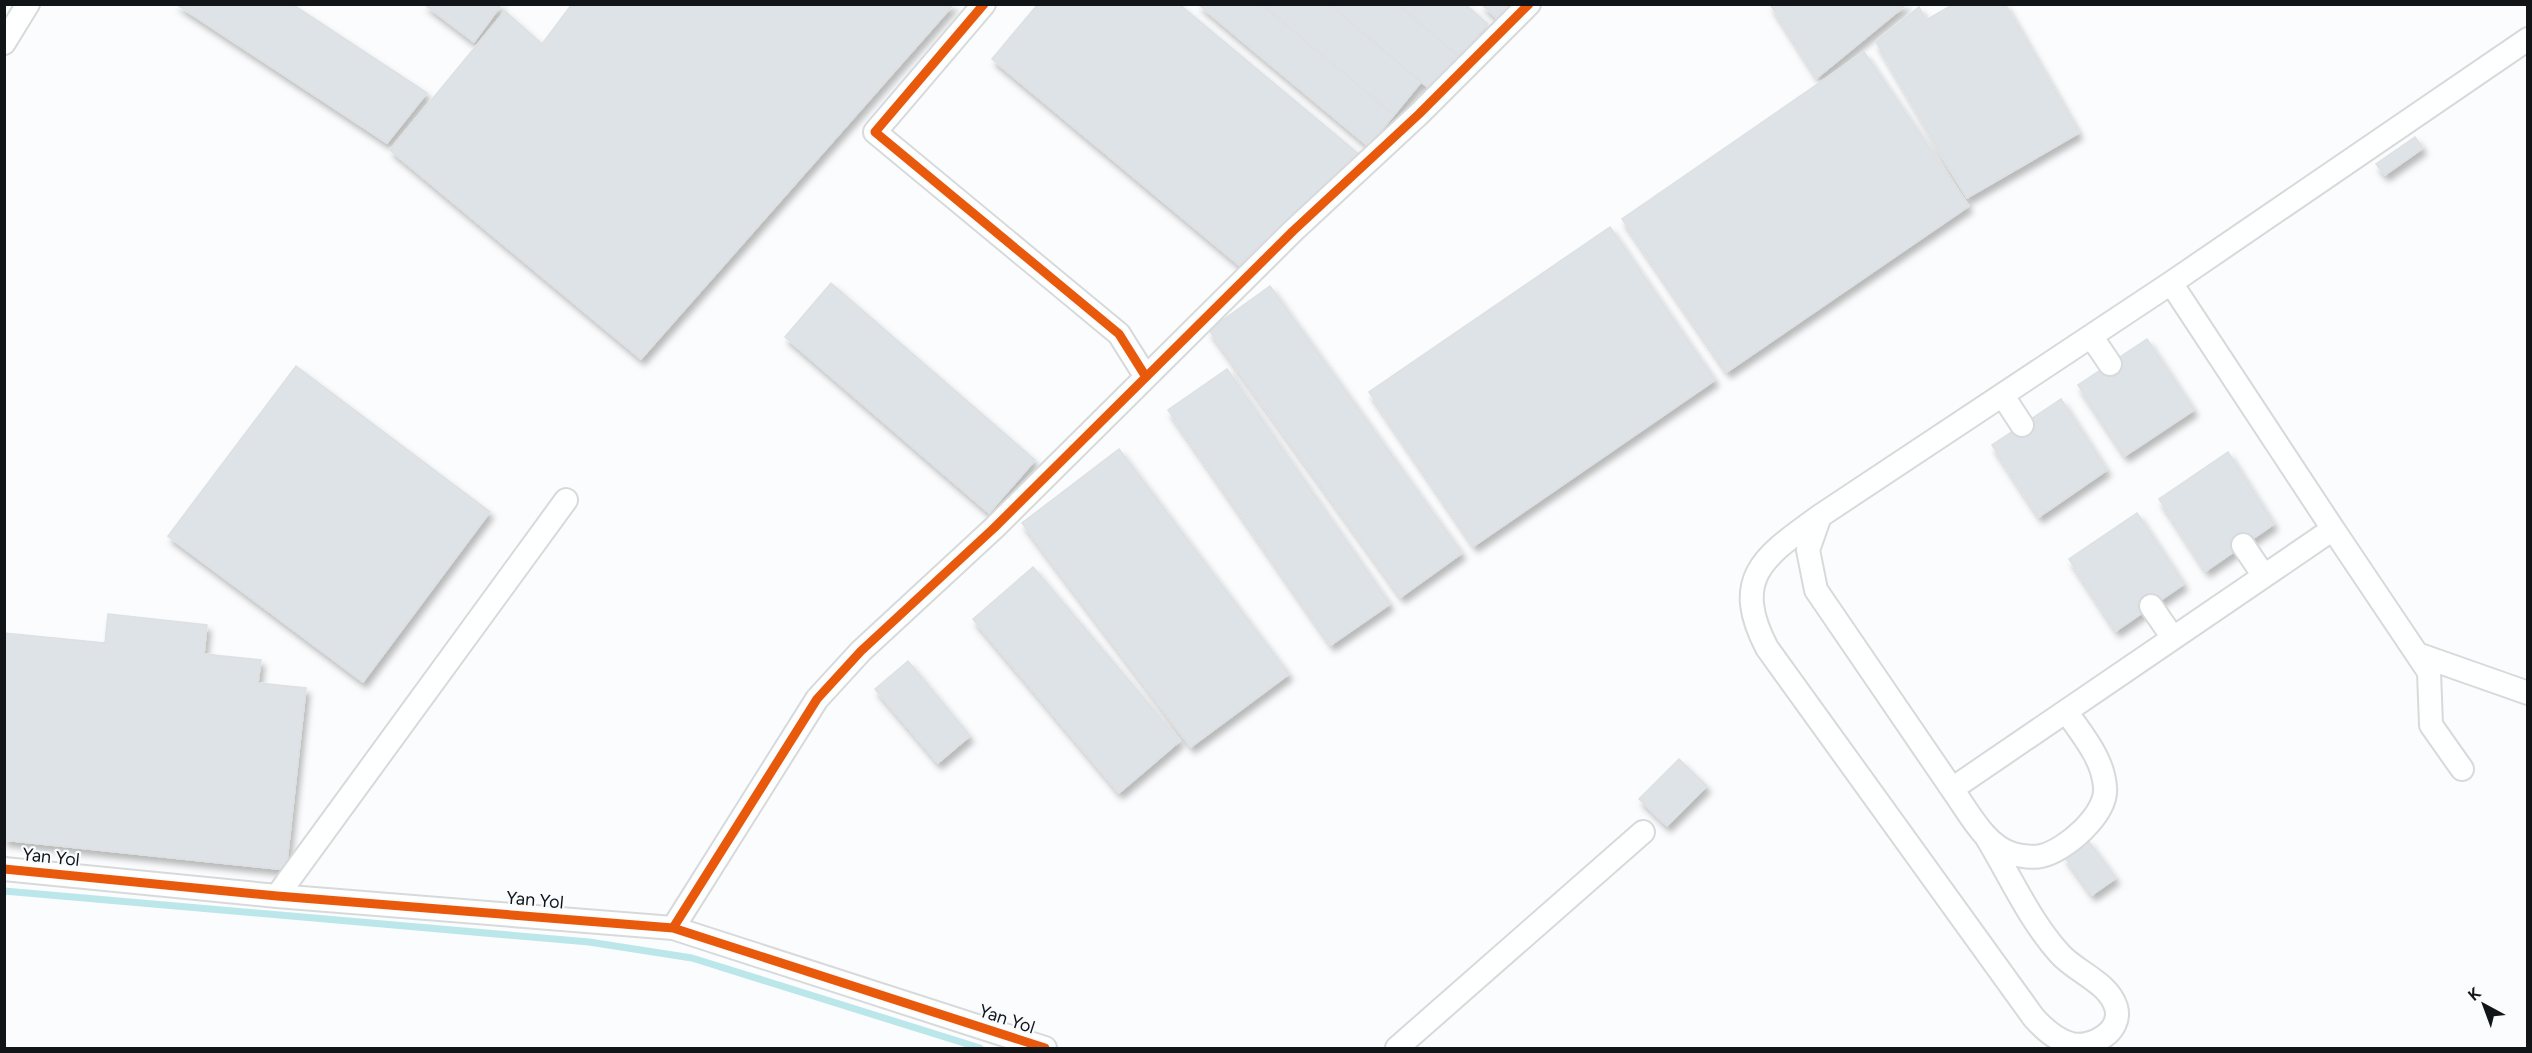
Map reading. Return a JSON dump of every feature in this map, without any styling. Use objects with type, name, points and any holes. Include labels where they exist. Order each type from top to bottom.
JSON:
[{"type":"street","points":[[4,43],[28,4]]},
{"type":"street","points":[[984,4],[875,132],[1119,334],[1146,377]]},
{"type":"street","points":[[673,928],[817,699],[861,651],[994,528],[1529,4]]},
{"type":"street","points":[[1820,516],[1808,550],[1815,590],[1987,838],[2049,942],[2073,967],[2101,986],[2110,996],[2116,1008],[2116,1020],[2110,1032],[2099,1040],[2087,1045],[2073,1044],[2046,1031],[2034,1018],[1767,648],[1755,624],[1752,606],[1755,577],[1771,554],[1820,516],[2171,283],[2528,39]]},
{"type":"street","points":[[2171,283],[2429,672],[2432,724],[2462,769]]},
{"type":"street","points":[[2091,336],[2110,364]]},
{"type":"street","points":[[2003,396],[2022,425]]},
{"type":"street","points":[[277,896],[566,500]]},
{"type":"street","points":[[1952,789],[2333,529]]},
{"type":"street","points":[[2243,545],[2264,576]]},
{"type":"street","points":[[2151,606],[2173,638]]},
{"type":"street","points":[[2417,654],[2528,693]]},
{"type":"street","points":[[1987,838],[2012,854],[2040,857],[2069,843],[2096,816],[2106,789],[2100,762],[2066,711]]},
{"type":"street","points":[[1397,1048],[1643,832]]},
{"type":"street","name":"Yan Yol","points":[[4,869],[277,896],[673,928],[1045,1048]]},
{"type":"building","points":[[176,4],[292,4],[427,93],[387,143]]},
{"type":"building","points":[[424,4],[502,4],[474,42]]},
{"type":"building","points":[[572,4],[954,4],[641,359],[390,150],[505,11],[542,44]]},
{"type":"building","points":[[1038,4],[1179,4],[1360,155],[1239,265],[992,59]]},
{"type":"building","points":[[1198,4],[1261,4],[1394,115],[1368,146]]},
{"type":"building","points":[[1261,4],[1329,4],[1421,82],[1394,115]]},
{"type":"building","points":[[1329,4],[1397,4],[1460,57],[1432,91]]},
{"type":"building","points":[[1397,4],[1465,4],[1488,24],[1460,57]]},
{"type":"building","points":[[1481,4],[1512,4],[1499,20]]},
{"type":"building","points":[[1770,4],[1907,4],[1817,78]]},
{"type":"building","points":[[1954,4],[2005,4],[2079,133],[1967,198],[1876,42],[1919,7],[1926,20]]},
{"type":"building","points":[[1864,52],[1969,206],[1727,372],[1622,219]]},
{"type":"building","points":[[2415,137],[2423,148],[2385,175],[2376,164]]},
{"type":"building","points":[[1610,227],[1715,380],[1474,546],[1369,392]]},
{"type":"building","points":[[831,283],[1035,460],[989,513],[785,337]]},
{"type":"building","points":[[1270,286],[1462,553],[1401,597],[1209,330]]},
{"type":"building","points":[[2147,339],[2194,410],[2125,456],[2078,385]]},
{"type":"building","points":[[296,366],[490,512],[363,682],[168,536]]},
{"type":"building","points":[[1227,369],[1390,604],[1331,645],[1168,410]]},
{"type":"building","points":[[2061,399],[2107,470],[2039,517],[1992,445]]},
{"type":"building","points":[[1119,449],[1289,674],[1191,747],[1022,523]]},
{"type":"building","points":[[2228,452],[2274,524],[2206,571],[2159,499]]},
{"type":"building","points":[[2137,513],[2184,584],[2116,631],[2069,559]]},
{"type":"building","points":[[1033,567],[1180,741],[1119,793],[973,619]]},
{"type":"building","points":[[108,614],[207,625],[204,654],[261,660],[258,683],[306,688],[286,870],[4,840],[4,633],[105,643]]},
{"type":"building","points":[[908,661],[970,736],[938,763],[875,689]]},
{"type":"building","points":[[1679,759],[1707,786],[1667,826],[1639,799]]},
{"type":"building","points":[[2087,839],[2116,878],[2092,895],[2064,856]]},
{"type":"waterway","points":[[4,891],[589,942],[692,958],[980,1048]]},
{"type":"cycle path","points":[[984,4],[875,132],[1119,334],[1146,377]]},
{"type":"cycle path","points":[[673,928],[817,699],[861,651],[994,528],[1293,231],[1419,114],[1529,4]]},
{"type":"cycle path","points":[[4,869],[277,896],[673,928],[1045,1048]]}]
